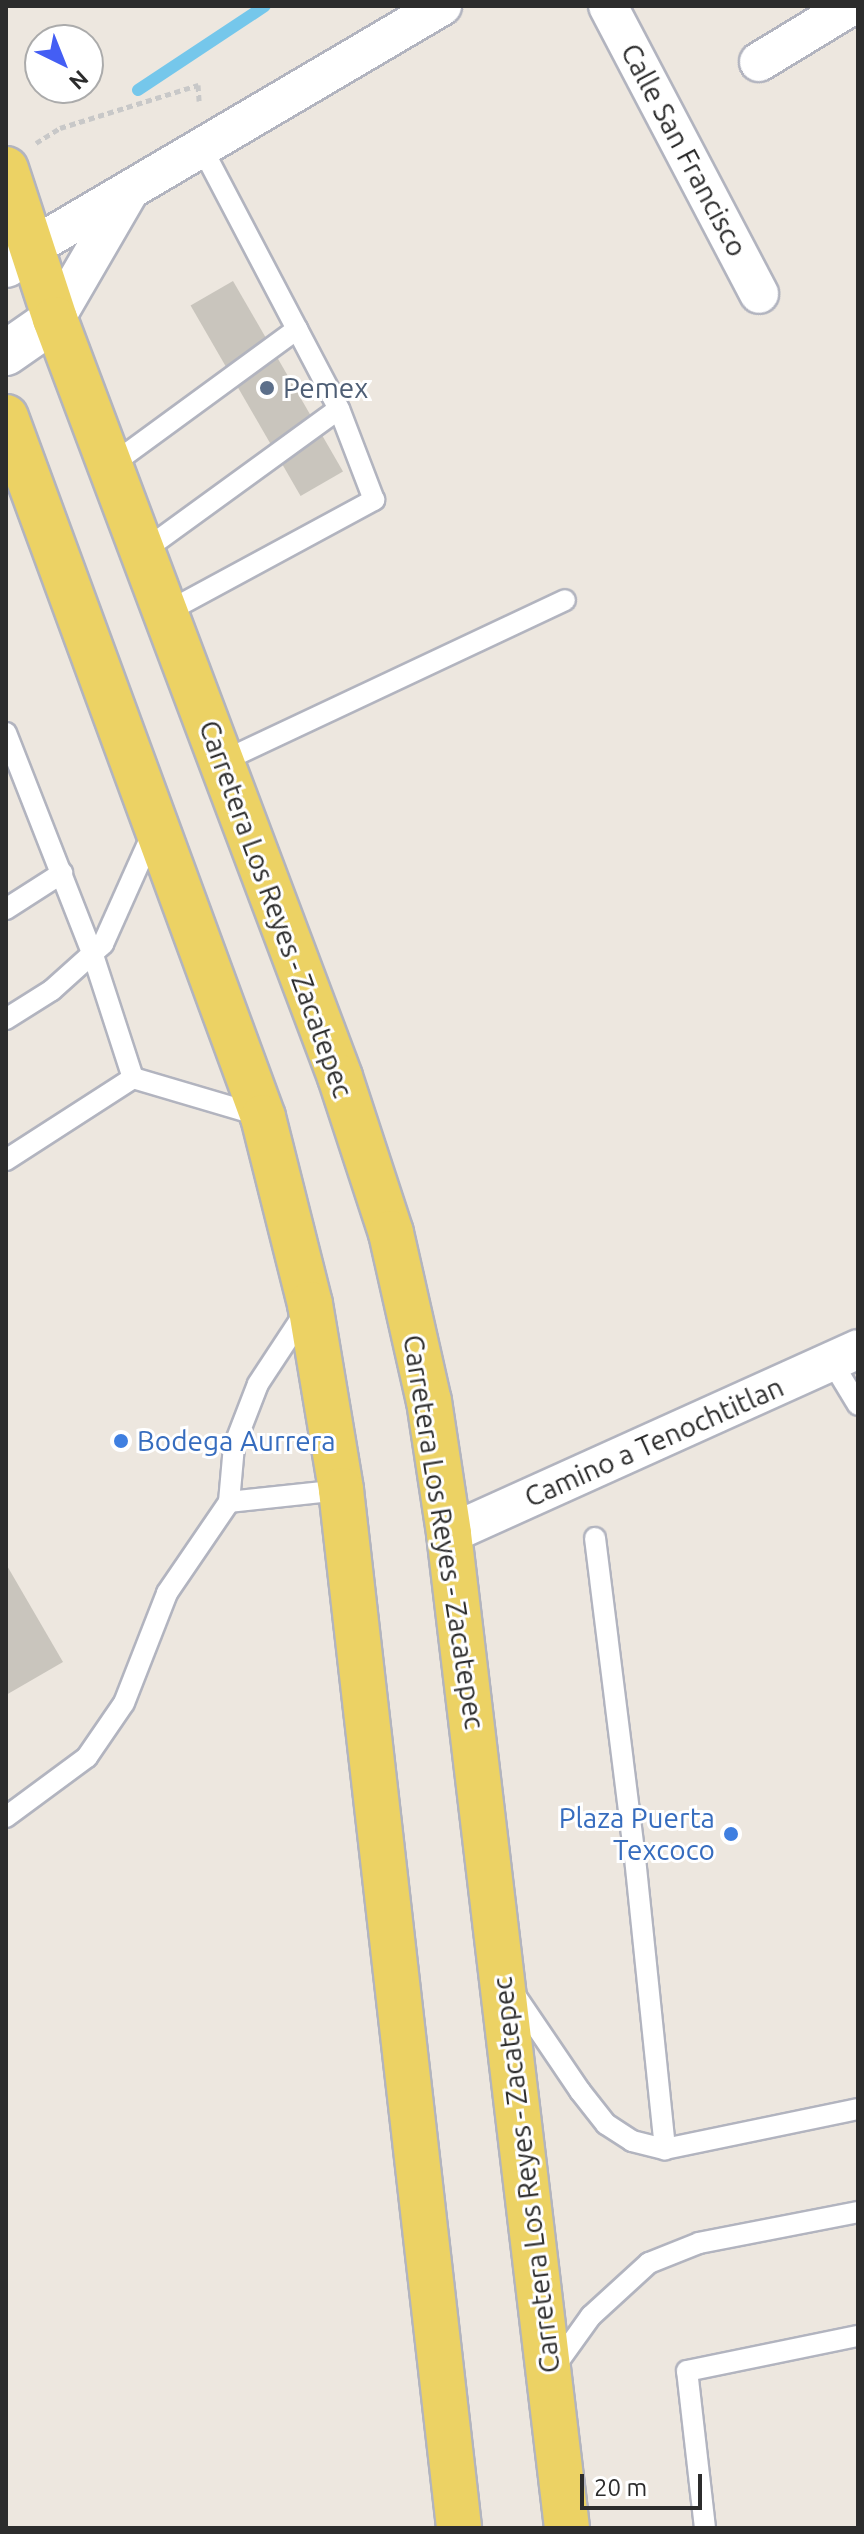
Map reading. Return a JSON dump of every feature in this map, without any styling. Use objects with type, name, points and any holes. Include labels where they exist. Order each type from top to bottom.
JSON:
[{"type":"main road","name":"Carretera Los Reyes - Zacatepec","points":[[6,169],[18,257],[55,319],[340,1077],[391,1233],[429,1401],[449,1534],[567,2528]]},
{"type":"main road","points":[[6,353],[55,319]]},
{"type":"main road","points":[[6,417],[26,517],[157,824],[263,1117],[310,1304],[341,1490],[459,2528]]},
{"type":"street","points":[[18,257],[442,6]]},
{"type":"street","name":"Calle San Francisco","points":[[608,6],[759,294]]},
{"type":"street","points":[[759,62],[851,6]]},
{"type":"street","points":[[55,319],[129,190]]},
{"type":"street","name":"Camino a Tenochtitlan","points":[[449,1534],[845,1356]]},
{"type":"lane","points":[[165,613],[374,500],[339,409],[202,148]]},
{"type":"lane","points":[[110,466],[297,329]]},
{"type":"lane","points":[[142,552],[339,409]]},
{"type":"lane","points":[[221,762],[565,600]]},
{"type":"lane","points":[[6,733],[93,955],[133,1078]]},
{"type":"lane","points":[[6,1019],[93,955],[103,944],[157,824]]},
{"type":"lane","points":[[6,909],[62,873]]},
{"type":"lane","points":[[6,1160],[133,1078],[263,1117]]},
{"type":"lane","points":[[6,1817],[87,1757],[124,1703],[167,1593],[229,1502],[234,1446],[258,1384],[310,1304]]},
{"type":"lane","points":[[845,1356],[858,1405]]},
{"type":"lane","points":[[229,1502],[341,1490]]},
{"type":"lane","points":[[595,1538],[665,2149]]},
{"type":"lane","points":[[502,1976],[580,2091],[606,2124],[632,2141],[665,2149],[858,2109]]},
{"type":"lane","points":[[549,2374],[591,2316],[649,2263],[699,2243],[858,2212]]},
{"type":"lane","points":[[705,2528],[687,2371],[858,2336]]},
{"type":"path","points":[[60,128],[198,85],[200,100],[191,111]]},
{"type":"building","name":"Pemex","points":[[233,281],[343,472],[301,496],[191,306]]},
{"type":"building","points":[[6,1564],[63,1662],[6,1695]]},
{"type":"waterway","points":[[138,90],[265,6]]},
{"type":"place","name":"Pemex","points":[[267,388]]},
{"type":"place","name":"Bodega Aurrera","points":[[121,1441]]},
{"type":"place","name":"Plaza Puerta Texcoco","points":[[731,1834]]}]
